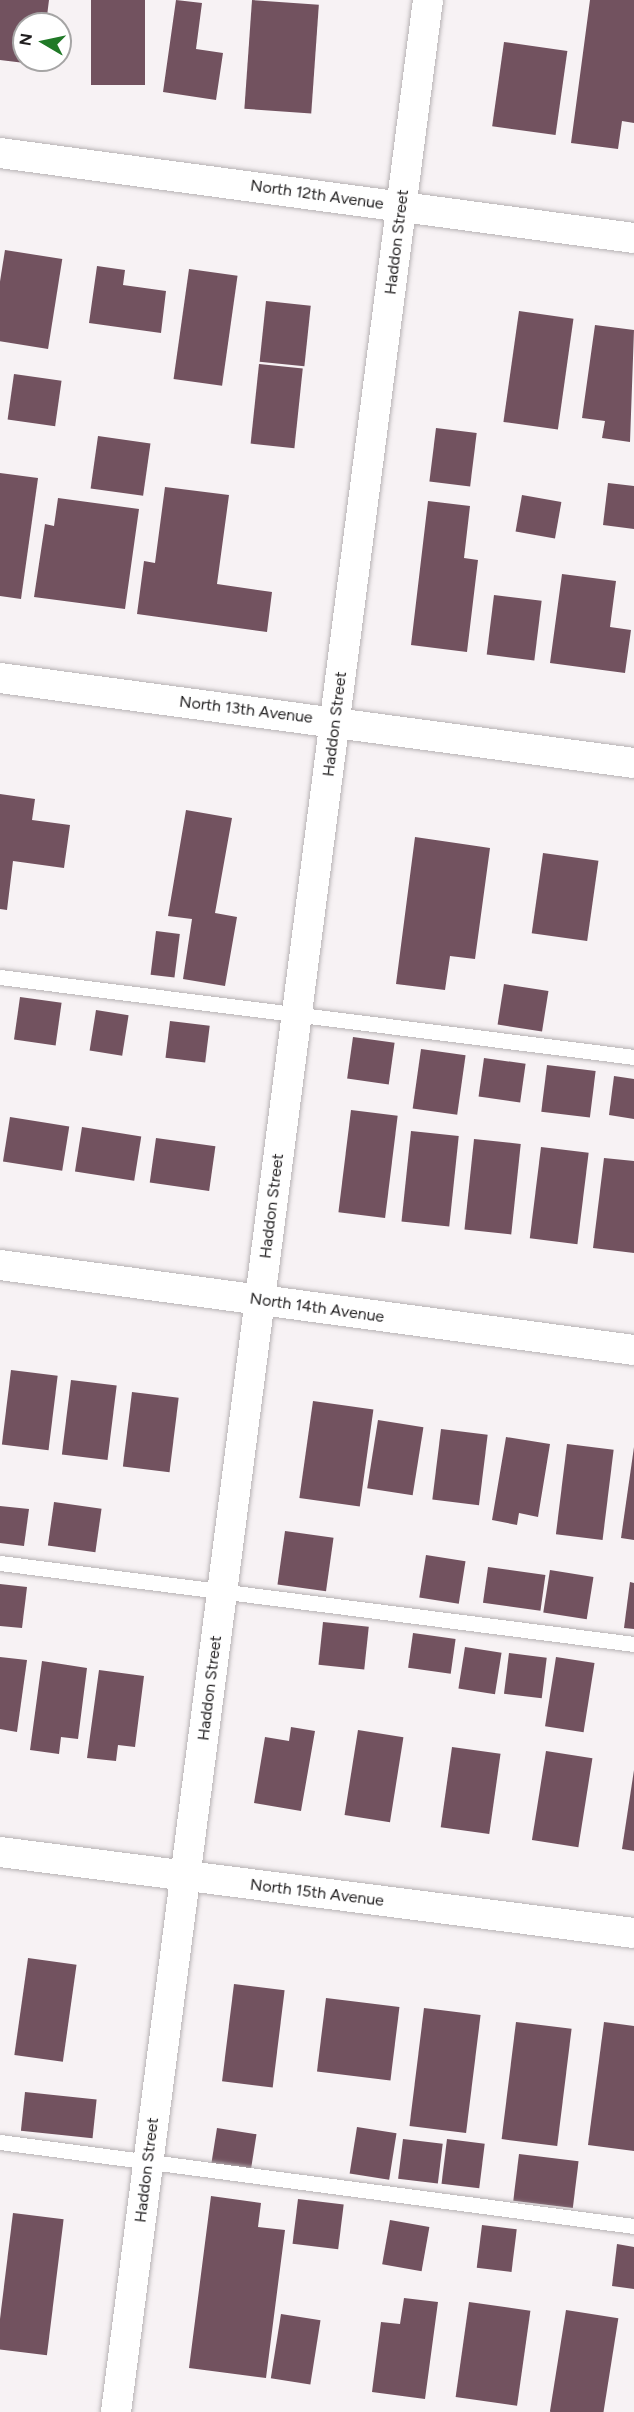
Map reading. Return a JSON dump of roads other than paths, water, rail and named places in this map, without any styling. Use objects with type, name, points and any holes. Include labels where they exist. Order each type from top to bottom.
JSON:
[{"type":"street","name":"Haddon Street","points":[[116,2412],[429,0]]},
{"type":"street","name":"North 12th Avenue","points":[[0,153],[634,238]]},
{"type":"street","name":"North 13th Avenue","points":[[0,678],[634,763]]},
{"type":"street","name":"North 14th Avenue","points":[[0,1265],[634,1350]]},
{"type":"street","name":"North 15th Avenue","points":[[0,1852],[634,1933]]},
{"type":"lane","points":[[0,977],[634,1057]]},
{"type":"lane","points":[[0,1563],[222,1589],[634,1644]]},
{"type":"lane","points":[[0,2142],[634,2226]]}]
